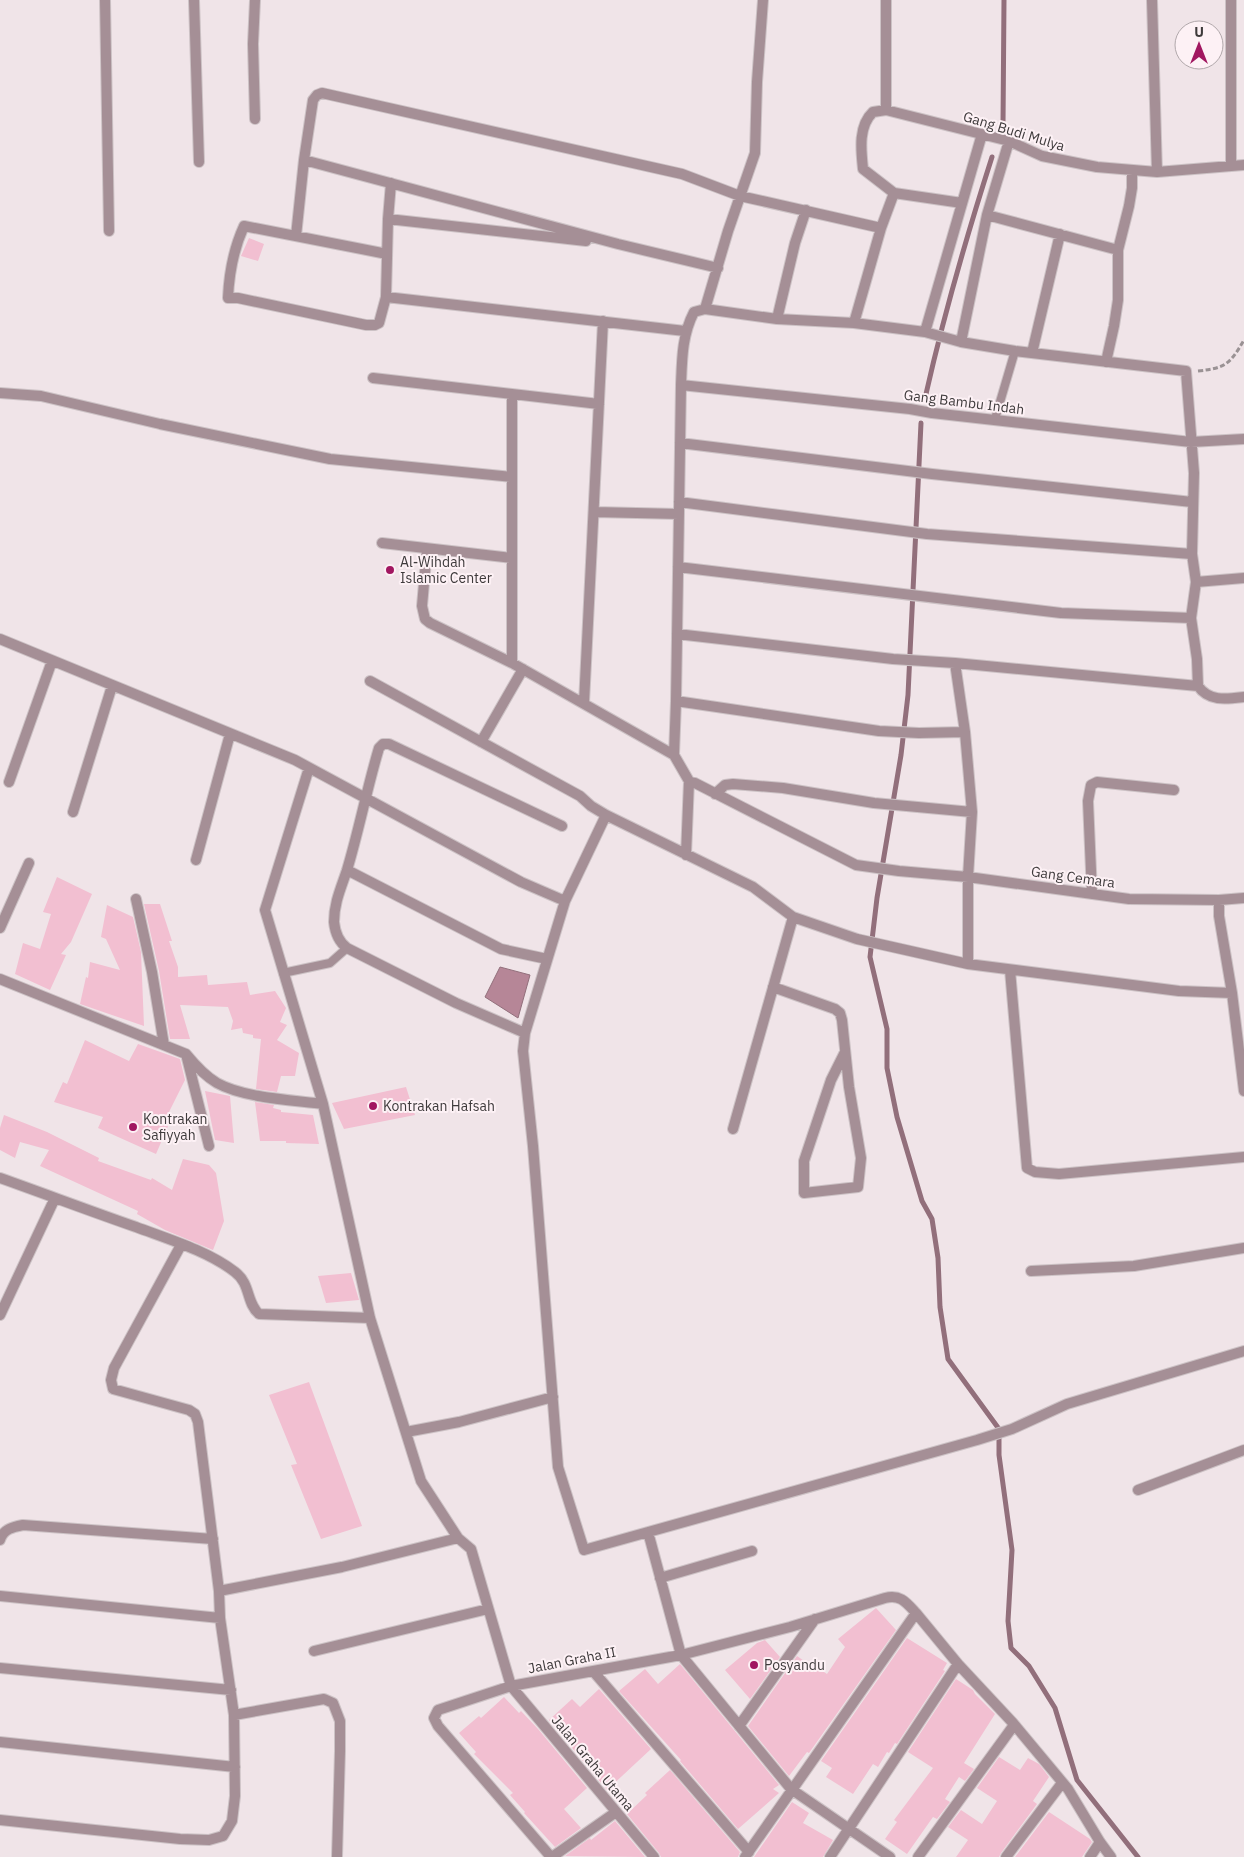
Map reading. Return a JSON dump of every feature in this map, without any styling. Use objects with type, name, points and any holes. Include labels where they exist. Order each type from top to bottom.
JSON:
[{"type":"street","points":[[105,0],[110,231]]},
{"type":"street","points":[[194,0],[199,162]]},
{"type":"street","points":[[255,0],[255,119]]},
{"type":"street","points":[[705,309],[728,231],[755,153],[757,82],[763,0]]},
{"type":"street","points":[[886,0],[886,110],[873,112],[867,118],[861,147],[863,169],[894,193],[962,203]]},
{"type":"street","points":[[1152,0],[1157,172]]},
{"type":"street","points":[[1231,165],[1232,0]]},
{"type":"street","points":[[296,236],[313,100],[319,94],[327,93],[682,174],[740,196],[881,228]]},
{"type":"street","name":"Gang Budi Mulya","points":[[886,110],[1010,141],[1042,156],[1097,167],[1157,172],[1244,165]]},
{"type":"street","points":[[930,333],[962,203],[982,134]]},
{"type":"street","points":[[961,342],[986,215],[1010,141]]},
{"type":"street","points":[[304,160],[618,244],[718,268]]},
{"type":"street","points":[[1106,362],[1118,300],[1118,250],[1129,206],[1132,170]]},
{"type":"street","points":[[387,254],[244,226],[229,278],[228,298],[238,298],[371,326],[377,324],[380,321],[386,297],[391,183]]},
{"type":"street","points":[[854,323],[881,228],[894,193]]},
{"type":"street","points":[[777,319],[795,243],[806,210]]},
{"type":"street","points":[[986,215],[1118,250]]},
{"type":"street","points":[[388,219],[618,244]]},
{"type":"street","points":[[1032,353],[1060,234]]},
{"type":"street","points":[[386,297],[685,331]]},
{"type":"street","points":[[674,755],[682,349],[685,331],[694,312],[705,309],[777,319],[854,323],[930,333],[961,342],[1015,351],[1186,371],[1194,473],[1192,554],[1196,582],[1191,618],[1198,659],[1198,686],[1202,692],[1211,697],[1244,697]]},
{"type":"street","points":[[584,703],[603,321]]},
{"type":"street","points":[[373,378],[599,404]]},
{"type":"street","name":"Gang Bambu Indah","points":[[681,385],[1191,442],[1244,439]]},
{"type":"street","points":[[0,393],[41,396],[160,424],[330,460],[512,477]]},
{"type":"street","points":[[512,394],[512,663]]},
{"type":"street","points":[[680,443],[905,471],[1192,502]]},
{"type":"street","points":[[679,502],[927,534],[1192,554]]},
{"type":"street","points":[[594,512],[679,514]]},
{"type":"street","points":[[382,543],[512,558]]},
{"type":"street","points":[[427,548],[422,606],[425,618],[430,623],[512,663],[674,755],[689,782],[686,855]]},
{"type":"street","points":[[678,567],[1060,613],[1191,618]]},
{"type":"street","points":[[1196,582],[1244,578]]},
{"type":"street","points":[[677,634],[893,659],[1198,686]]},
{"type":"street","points":[[0,638],[294,760],[521,882],[565,901]]},
{"type":"street","points":[[9,782],[52,661]]},
{"type":"street","points":[[955,663],[965,732],[972,812],[968,877],[968,964]]},
{"type":"street","points":[[481,742],[523,669]]},
{"type":"street","points":[[370,681],[580,796],[591,806],[606,815],[753,887],[793,917],[857,939],[968,964],[1179,991],[1232,993]]},
{"type":"street","points":[[73,812],[112,686]]},
{"type":"street","points":[[676,701],[879,731],[919,733],[965,732]]},
{"type":"street","points":[[196,860],[230,734]]},
{"type":"street","points":[[525,1032],[456,1003],[347,948],[340,941],[334,923],[335,902],[347,870],[364,798],[379,748],[386,743],[562,826]]},
{"type":"street","points":[[309,768],[265,910],[323,1104],[370,1318],[406,1432],[422,1481],[458,1538],[471,1549],[511,1686]]},
{"type":"street","name":"Gang Cemara","points":[[689,782],[695,783],[856,865],[968,877],[1129,899],[1219,900],[1244,898]]},
{"type":"street","points":[[1092,894],[1088,801],[1091,785],[1097,782],[1174,790]]},
{"type":"street","points":[[715,794],[725,785],[734,784],[783,788],[874,803],[972,812]]},
{"type":"street","points":[[606,815],[565,901],[525,1032],[523,1051],[533,1146],[558,1467],[584,1550],[976,1440],[1012,1429],[1067,1404],[1244,1351]]},
{"type":"street","points":[[0,928],[29,863]]},
{"type":"street","points":[[347,870],[501,949],[547,959]]},
{"type":"street","points":[[136,899],[152,972],[164,1045]]},
{"type":"street","points":[[1219,900],[1219,916],[1232,993],[1244,1091]]},
{"type":"street","points":[[733,1129],[793,917]]},
{"type":"street","points":[[1010,970],[1026,1168],[1035,1172],[1059,1174],[1244,1157]]},
{"type":"street","points":[[0,980],[186,1054],[197,1067],[218,1083],[240,1092],[323,1104]]},
{"type":"street","points":[[773,987],[838,1012],[842,1020],[861,1158],[858,1187],[804,1193],[804,1161],[832,1080],[845,1052]]},
{"type":"street","points":[[186,1054],[209,1146]]},
{"type":"street","points":[[0,1178],[219,1261],[237,1274],[246,1285],[254,1309],[259,1314],[269,1316],[370,1318]]},
{"type":"street","points":[[0,1315],[55,1198]]},
{"type":"street","points":[[0,1820],[180,1839],[209,1840],[219,1839],[229,1829],[232,1821],[235,1796],[234,1715],[220,1618],[219,1591],[198,1422],[195,1414],[189,1410],[113,1389],[111,1380],[114,1368],[181,1245]]},
{"type":"street","points":[[1031,1271],[1134,1266],[1244,1248]]},
{"type":"street","points":[[406,1432],[459,1422],[553,1397]]},
{"type":"street","points":[[1138,1490],[1244,1450]]},
{"type":"street","points":[[0,1540],[2,1535],[11,1527],[22,1526],[213,1539]]},
{"type":"street","points":[[648,1532],[681,1654],[791,1790],[890,1857]]},
{"type":"street","points":[[219,1591],[342,1567],[458,1538]]},
{"type":"street","points":[[660,1578],[752,1551]]},
{"type":"street","points":[[0,1596],[220,1618]]},
{"type":"street","name":"Jalan Graha II","points":[[551,1857],[438,1726],[434,1718],[438,1710],[511,1686],[681,1654],[815,1619],[885,1598],[897,1596],[916,1613]]},
{"type":"street","points":[[314,1651],[488,1609]]},
{"type":"street","points":[[593,1671],[747,1854],[916,1613],[958,1664],[1014,1725],[1068,1789],[1111,1857]]},
{"type":"street","points":[[739,1726],[815,1619]]},
{"type":"street","points":[[830,1857],[958,1664]]},
{"type":"street","points":[[0,1668],[231,1690]]},
{"type":"street","name":"Jalan Graha Utama","points":[[511,1686],[654,1857]]},
{"type":"street","points":[[234,1715],[324,1698],[333,1702],[340,1721],[337,1857]]},
{"type":"street","points":[[918,1857],[1014,1725]]},
{"type":"street","points":[[0,1742],[234,1767]]},
{"type":"street","points":[[1006,1857],[1062,1783]]},
{"type":"street","points":[[551,1857],[616,1812]]},
{"type":"street","points":[[1090,1857],[1100,1842]]},
{"type":"lane","points":[[995,419],[1015,351]]},
{"type":"lane","points":[[283,973],[330,962],[347,948]]},
{"type":"path","points":[[1186,371],[1196,372],[1222,367],[1233,358],[1244,340]]},
{"type":"shaded area","points":[[500,967],[530,975],[518,1018],[485,997]]},
{"type":"building","points":[[249,238],[264,244],[258,261],[241,256]]},
{"type":"building","points":[[57,877],[92,894],[71,942],[61,954],[66,955],[50,990],[15,974],[23,943],[40,949],[51,914],[43,912]]},
{"type":"building","points":[[144,904],[160,904],[172,941],[169,941],[178,967],[178,977],[207,975],[208,985],[247,982],[250,995],[275,991],[286,1008],[280,1022],[287,1025],[277,1040],[299,1053],[295,1076],[281,1076],[277,1092],[256,1089],[261,1039],[253,1038],[253,1035],[243,1033],[242,1028],[231,1030],[233,1021],[228,1007],[180,1005],[190,1039],[170,1039],[159,971]]},
{"type":"building","points":[[107,905],[133,917],[141,952],[144,1026],[80,1004],[86,977],[88,978],[90,962],[120,970],[106,939],[101,937]]},
{"type":"building","points":[[85,1040],[129,1061],[138,1044],[180,1059],[185,1080],[163,1124],[168,1126],[156,1154],[98,1128],[103,1117],[54,1102],[63,1082],[67,1084]]},
{"type":"building","name":"Kontrakan Hafsah","points":[[406,1087],[415,1115],[344,1129],[332,1103]]},
{"type":"building","points":[[205,1091],[230,1096],[234,1143],[215,1140]]},
{"type":"building","points":[[255,1102],[274,1105],[273,1108],[281,1110],[281,1112],[313,1115],[319,1144],[260,1141]]},
{"type":"building","points":[[4,1115],[47,1132],[99,1158],[98,1161],[151,1180],[152,1178],[172,1190],[183,1159],[209,1165],[216,1173],[224,1221],[213,1250],[165,1230],[137,1214],[138,1211],[40,1166],[49,1150],[20,1142],[15,1158],[0,1150],[0,1128]]},
{"type":"building","points":[[351,1273],[359,1300],[326,1303],[318,1276]]},
{"type":"building","points":[[309,1382],[362,1526],[321,1539],[291,1465],[297,1464],[269,1395]]},
{"type":"building","points":[[876,1608],[896,1630],[809,1753],[807,1752],[789,1776],[748,1726],[797,1656],[820,1672],[821,1670],[827,1674],[845,1647],[838,1639]]},
{"type":"building","points":[[907,1638],[947,1663],[943,1670],[945,1671],[897,1744],[895,1743],[889,1753],[887,1752],[878,1767],[873,1764],[853,1794],[826,1777],[832,1768],[821,1761]]},
{"type":"building","name":"Posyandu","points":[[765,1640],[780,1657],[750,1699],[725,1670],[757,1643]]},
{"type":"building","points":[[680,1664],[779,1785],[773,1789],[779,1793],[738,1829],[681,1760],[619,1691],[645,1669],[658,1684]]},
{"type":"building","points":[[956,1679],[973,1690],[995,1714],[964,1763],[974,1769],[965,1781],[959,1777],[945,1799],[950,1802],[937,1819],[933,1817],[907,1854],[885,1839],[897,1822],[894,1820],[933,1768],[908,1752]]},
{"type":"building","points":[[599,1689],[651,1749],[607,1790],[549,1720],[572,1699],[580,1707]]},
{"type":"building","points":[[504,1697],[538,1729],[587,1788],[564,1809],[581,1828],[555,1847],[510,1795],[513,1793],[474,1754],[476,1752],[459,1733],[479,1716],[481,1718]]},
{"type":"building","points":[[999,1757],[1020,1770],[1028,1758],[1039,1764],[1049,1777],[1033,1801],[1037,1804],[999,1857],[956,1857],[968,1840],[948,1827],[961,1810],[982,1824],[997,1801],[977,1788]]},
{"type":"building","points":[[670,1770],[740,1852],[738,1857],[661,1857],[627,1814],[647,1795],[645,1793]]},
{"type":"building","points":[[792,1802],[809,1813],[803,1823],[833,1840],[823,1857],[754,1857]]},
{"type":"building","points":[[1049,1812],[1090,1839],[1092,1842],[1082,1857],[1015,1857]]},
{"type":"building","points":[[615,1821],[645,1857],[565,1856],[590,1838],[591,1840]]},
{"type":"waterway","points":[[1003,125],[1004,0]]},
{"type":"waterway","points":[[926,394],[956,275],[992,157]]},
{"type":"waterway","points":[[921,423],[908,695],[901,755],[877,898],[870,957],[887,1029],[887,1068],[897,1117],[922,1201],[932,1219],[938,1258],[940,1307],[948,1359],[999,1429],[999,1455],[1012,1550],[1008,1621],[1011,1648],[1029,1666],[1055,1708],[1077,1780],[1138,1857]]},
{"type":"place","name":"Al-Wihdah Islamic Center","points":[[390,570]]},
{"type":"place","name":"Kontrakan Hafsah","points":[[373,1106]]},
{"type":"place","name":"Kontrakan Safiyyah","points":[[133,1127]]},
{"type":"place","name":"Posyandu","points":[[754,1665]]}]
